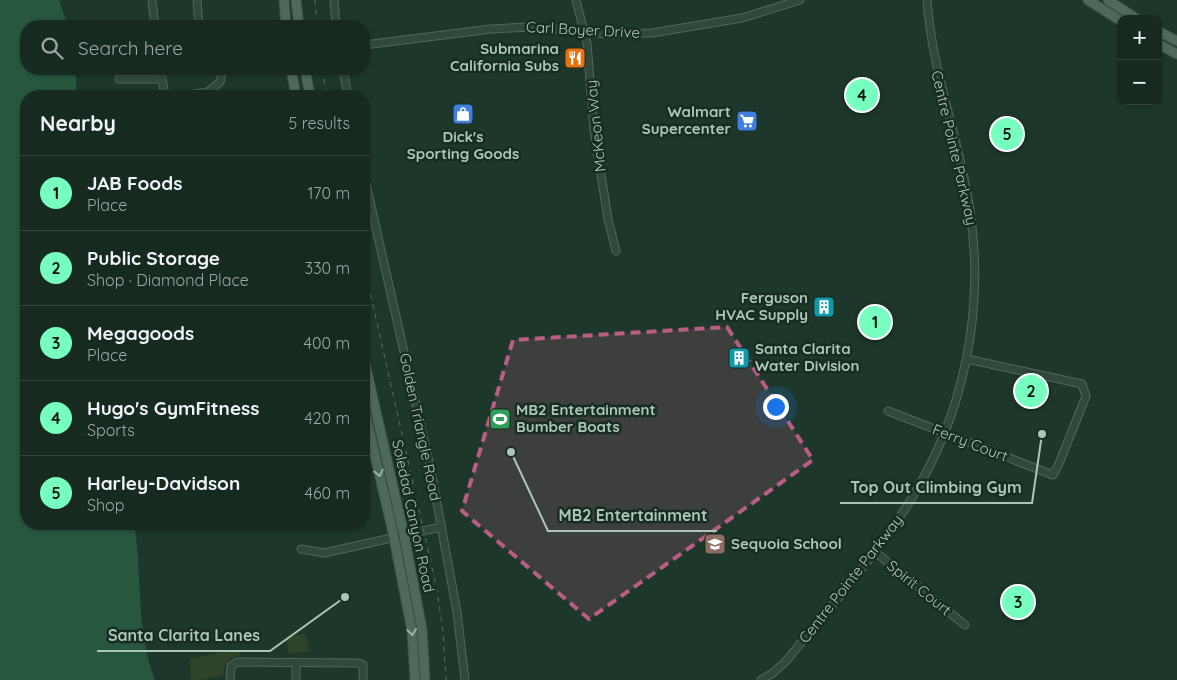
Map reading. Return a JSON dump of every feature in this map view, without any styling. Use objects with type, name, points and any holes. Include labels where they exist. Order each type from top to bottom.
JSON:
[{"type":"main road","points":[[284,0],[286,20]]},
{"type":"main road","points":[[291,0],[292,20]]},
{"type":"main road","points":[[296,0],[298,20]]},
{"type":"main road","points":[[1088,0],[1117,18]]},
{"type":"main road","points":[[1108,0],[1131,15]]},
{"type":"main road","points":[[1162,33],[1177,41]]},
{"type":"main road","points":[[1162,46],[1177,54]]},
{"type":"main road","points":[[292,75],[295,90]]},
{"type":"main road","points":[[302,75],[308,90]]},
{"type":"main road","points":[[306,75],[309,90]]},
{"type":"main road","name":"Soledad Canyon Road","points":[[370,384],[404,536],[422,629],[425,680]]},
{"type":"main road","points":[[370,404],[377,414]]},
{"type":"main road","name":"Soledad Canyon Road","points":[[370,435],[394,538],[412,631],[415,680]]},
{"type":"street","points":[[152,0],[154,20]]},
{"type":"street","points":[[196,0],[198,20]]},
{"type":"street","points":[[334,0],[336,20]]},
{"type":"street","name":"McKeon Way","points":[[576,0],[585,32],[594,130],[608,219],[616,251]]},
{"type":"street","name":"Carl Boyer Drive","points":[[370,44],[530,26],[627,35],[662,32],[742,18],[800,0]]},
{"type":"street","name":"Centre Pointe Parkway","points":[[761,680],[773,673],[787,660],[900,517],[930,467],[945,433],[960,388],[967,359],[975,295],[973,231],[964,177],[934,58],[927,0]]},
{"type":"street","points":[[161,75],[164,90]]},
{"type":"street","points":[[213,90],[220,82],[222,75]]},
{"type":"street","points":[[344,75],[347,90]]},
{"type":"street","points":[[119,79],[162,79]]},
{"type":"street","name":"Golden Triangle Road","points":[[370,201],[420,422],[457,612],[465,680]]},
{"type":"street","name":"Ferry Court","points":[[888,411],[1053,476],[1086,396],[1082,384],[967,359]]},
{"type":"street","points":[[302,549],[324,553],[441,528]]},
{"type":"street","name":"Spirit Court","points":[[874,551],[964,625]]},
{"type":"street","points":[[230,680],[231,666],[237,662],[296,662],[363,665],[363,680]]},
{"type":"street","points":[[296,662],[296,680]]},
{"type":"highlighted area","points":[[727,327],[813,460],[589,619],[462,511],[513,340]]},
{"type":"shaded area","points":[[0,0],[59,0],[66,20],[20,20],[20,75],[76,75],[76,90],[20,90],[20,530],[135,530],[142,622],[149,661],[155,680],[0,680]]},
{"type":"shaded area","name":"MB2 Entertainment Bumber Boats","points":[[497,412],[508,415],[507,423],[500,427],[493,426],[491,423],[493,414]]},
{"type":"shaded area","points":[[305,633],[310,651],[289,654],[286,638]]},
{"type":"shaded area","points":[[236,649],[241,655],[228,661],[224,667],[223,675],[201,680],[191,680],[190,659]]},
{"type":"railway","points":[[315,0],[317,20]]},
{"type":"railway","points":[[323,75],[326,90]]},
{"type":"railway","points":[[370,292],[437,590],[443,632],[446,680]]},
{"type":"place","name":"Submarina California Subs","points":[[575,58]]},
{"type":"place","name":"Hugo's GymFitness","points":[[862,95]]},
{"type":"place","name":"Dick's Sporting Goods","points":[[463,114]]},
{"type":"place","name":"Walmart Supercenter","points":[[747,121]]},
{"type":"place","name":"Harley-Davidson","points":[[1007,134]]},
{"type":"place","name":"Ferguson HVAC Supply","points":[[824,307]]},
{"type":"place","name":"JAB Foods","points":[[875,322]]},
{"type":"place","name":"Santa Clarita Water Division","points":[[739,358]]},
{"type":"place","name":"Public Storage","points":[[1031,391]]},
{"type":"place","name":"MB2 Entertainment Bumber Boats","points":[[500,419]]},
{"type":"place","name":"Top Out Climbing Gym","points":[[1042,434]]},
{"type":"place","name":"MB2 Entertainment","points":[[511,452]]},
{"type":"place","name":"Sequoia School","points":[[715,544]]},
{"type":"place","name":"Santa Clarita Lanes","points":[[345,597]]},
{"type":"place","name":"Megagoods","points":[[1018,602]]}]
